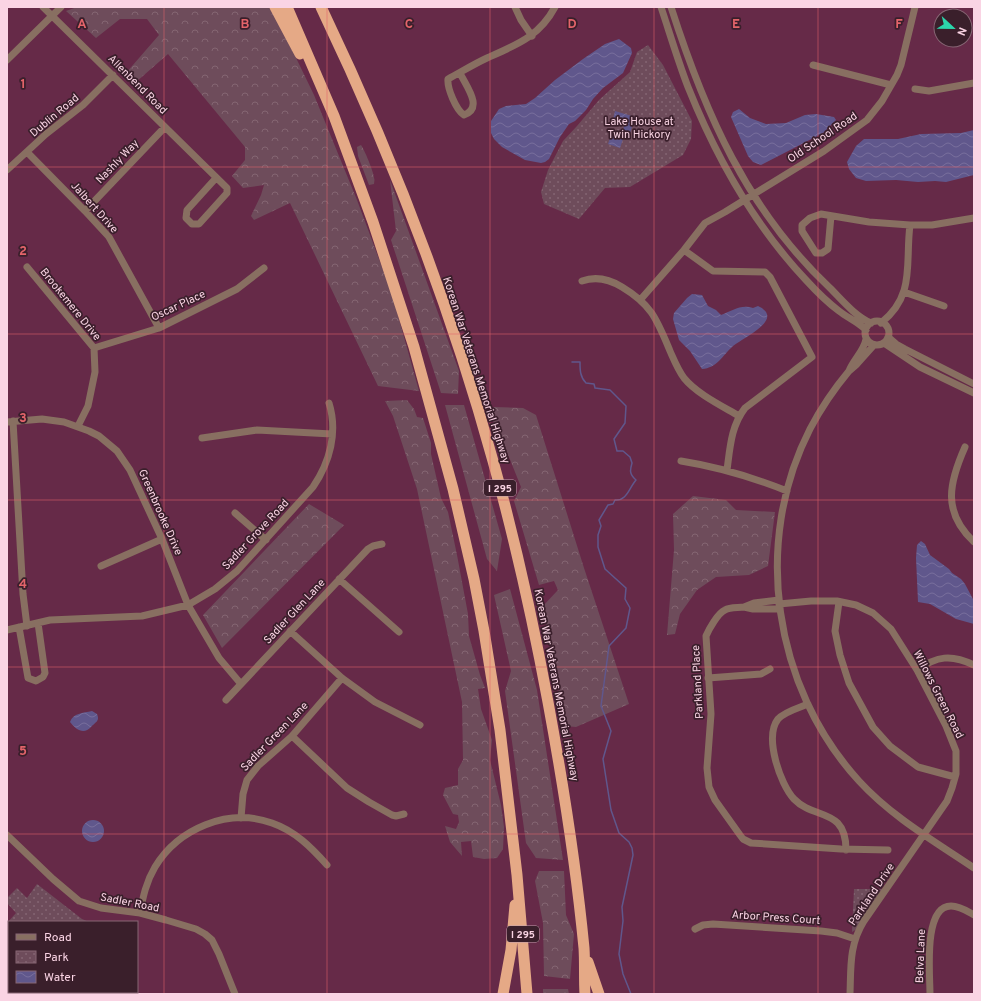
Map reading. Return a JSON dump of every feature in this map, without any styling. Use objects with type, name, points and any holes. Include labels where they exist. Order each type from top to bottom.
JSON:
[{"type":"highway","points":[[275,7],[306,65],[330,118],[338,130]]},
{"type":"highway","points":[[287,7],[334,116],[338,130]]},
{"type":"highway","name":"Korean War Veterans Memorial Highway","points":[[321,7],[363,96],[418,234],[462,357],[493,458],[525,588],[555,738],[568,820],[584,951],[585,994]]},
{"type":"highway","name":"I 295","points":[[338,130],[373,222],[405,317],[434,414],[474,579],[492,676],[500,730],[517,875],[527,994]]},
{"type":"highway","points":[[503,994],[511,950],[517,875]]},
{"type":"highway","points":[[584,951],[599,994]]},
{"type":"street","name":"Allenbend Road","points":[[43,7],[227,188],[227,193],[199,224],[192,224],[186,218],[188,210],[216,178]]},
{"type":"street","points":[[7,60],[61,7]]},
{"type":"street","points":[[515,7],[521,20],[532,36]]},
{"type":"street","points":[[460,73],[473,101],[474,107],[470,113],[464,116],[459,112],[448,85],[448,79],[486,58],[514,47],[532,36],[547,20],[555,7]]},
{"type":"street","points":[[661,7],[684,75],[700,114],[720,158],[745,200],[761,224],[805,279],[838,310],[857,322],[866,330]]},
{"type":"street","points":[[671,7],[704,100],[732,159],[753,195],[776,228],[812,271],[852,310],[871,323],[874,322],[884,325],[888,330],[886,340]]},
{"type":"street","name":"Old School Road","points":[[641,299],[684,250],[705,223],[824,151],[867,120],[882,101],[901,65],[915,7]]},
{"type":"street","points":[[813,65],[891,85]]},
{"type":"street","name":"Dublin Road","points":[[7,170],[83,105],[113,75]]},
{"type":"street","points":[[915,88],[929,91],[974,83]]},
{"type":"street","name":"Nashly Way","points":[[86,211],[165,127]]},
{"type":"street","name":"Jalbert Drive","points":[[27,152],[86,211],[109,237],[159,328]]},
{"type":"street","points":[[831,216],[828,249],[822,253],[816,253],[802,231],[802,225],[810,218],[821,214],[875,222],[910,225],[932,225],[974,218]]},
{"type":"street","points":[[884,325],[904,292],[908,271],[910,225]]},
{"type":"street","points":[[684,250],[713,271],[765,272],[770,277],[812,357],[746,408],[739,416],[733,432],[727,470]]},
{"type":"street","name":"Brookemere Drive","points":[[27,267],[94,348],[95,372],[88,406],[78,426]]},
{"type":"street","name":"Oscar Place","points":[[94,348],[159,328],[237,289],[264,268]]},
{"type":"street","points":[[582,281],[589,278],[596,278],[612,282],[641,299],[650,308],[678,368],[685,379],[695,389],[739,416]]},
{"type":"street","points":[[904,292],[944,306]]},
{"type":"street","points":[[849,371],[853,361],[864,346],[866,330],[871,323]]},
{"type":"street","points":[[866,339],[874,345]]},
{"type":"street","points":[[886,340],[920,367],[974,393]]},
{"type":"street","points":[[974,384],[886,340],[874,345],[849,371],[822,408],[810,428],[787,491],[780,525],[778,544],[779,604],[785,639],[790,659],[808,704],[821,730],[859,781],[897,816],[974,868]]},
{"type":"street","name":"Sadler Grove Road","points":[[7,630],[50,620],[142,616],[188,605],[215,589],[237,570],[266,540],[321,476],[329,457],[332,434],[333,416],[329,403]]},
{"type":"street","name":"Greenbrooke Drive","points":[[10,422],[42,419],[55,420],[78,426],[99,436],[117,451],[130,470],[162,539],[188,605],[219,658],[241,684]]},
{"type":"street","points":[[10,422],[23,594],[27,626]]},
{"type":"street","points":[[202,438],[257,430],[332,434]]},
{"type":"street","points":[[965,447],[952,480],[952,498],[955,515],[964,532],[974,542]]},
{"type":"street","points":[[681,461],[713,466],[762,481],[787,491]]},
{"type":"street","points":[[235,513],[266,540]]},
{"type":"street","points":[[101,566],[162,539]]},
{"type":"street","name":"Sadler Glen Lane","points":[[226,700],[368,549],[382,544]]},
{"type":"street","points":[[339,579],[399,632]]},
{"type":"street","name":"Willows Green Road","points":[[779,604],[811,601],[839,602],[856,605],[873,613],[891,629],[917,670],[946,726],[956,750],[955,777],[947,801],[924,835]]},
{"type":"street","points":[[839,602],[835,631],[840,655],[849,683],[873,727],[890,746],[918,767],[955,777]]},
{"type":"street","name":"Parkland Place","points":[[779,604],[753,609],[744,607],[725,610],[709,629],[706,636],[711,714],[707,768],[709,787],[715,800],[740,835],[747,842],[757,845],[846,850],[888,850]]},
{"type":"street","points":[[19,628],[28,678],[36,681],[43,677],[45,673],[38,623]]},
{"type":"street","points":[[290,631],[342,678],[375,702],[420,725]]},
{"type":"street","points":[[917,670],[929,662],[937,659],[958,659],[974,665]]},
{"type":"street","points":[[708,678],[761,674],[770,669]]},
{"type":"street","name":"Sadler Green Lane","points":[[241,818],[242,794],[247,780],[258,766],[292,736],[342,678]]},
{"type":"street","points":[[808,704],[783,715],[775,724],[773,747],[777,767],[786,789],[795,800],[806,808],[830,817],[840,827],[846,839],[846,850]]},
{"type":"street","points":[[292,736],[346,788],[392,815],[396,816],[404,814]]},
{"type":"street","points":[[140,914],[144,893],[155,867],[176,842],[187,834],[213,822],[241,818],[271,822],[298,836],[311,847],[327,865]]},
{"type":"street","name":"Sadler Road","points":[[7,835],[53,879],[80,901],[101,908],[140,914],[183,924],[196,929],[209,937],[219,954],[235,994]]},
{"type":"street","name":"Parkland Drive","points":[[850,994],[851,956],[855,939],[864,922],[924,835]]},
{"type":"street","name":"Belva Lane","points":[[930,994],[930,934],[940,909],[947,906],[953,906],[974,915]]},
{"type":"street","name":"Arbor Press Court","points":[[695,929],[708,924],[713,924],[821,931],[837,933],[855,939]]},
{"type":"green space","points":[[77,7],[269,7],[284,33],[314,95],[357,200],[392,294],[419,391],[378,386],[290,203],[254,220],[251,216],[264,185],[243,188],[232,176],[245,160],[245,147],[168,54],[136,82],[126,73],[159,35],[147,19],[120,19],[96,38],[66,11]]},
{"type":"green space","name":"Lake House at Twin Hickory","points":[[648,45],[663,65],[692,121],[691,139],[683,155],[630,187],[605,188],[579,219],[544,204],[541,192],[548,170],[563,141],[599,100],[630,72],[637,52]]},
{"type":"green space","points":[[361,145],[372,171],[374,184],[369,185],[358,156],[357,147]]},
{"type":"green space","points":[[390,180],[459,371],[458,394],[441,393],[391,240],[396,231]]},
{"type":"green space","points":[[407,400],[414,409],[417,417],[423,418],[431,443],[431,454],[441,498],[448,512],[457,555],[468,614],[469,636],[485,688],[478,689],[481,709],[492,740],[490,760],[501,805],[504,827],[503,849],[497,858],[484,859],[473,857],[471,841],[461,842],[462,856],[450,842],[445,826],[456,829],[459,822],[458,815],[453,814],[443,795],[445,788],[458,785],[458,769],[463,760],[462,702],[417,489],[393,416],[385,401]]},
{"type":"green space","points":[[445,405],[464,405],[502,539],[497,571],[487,559]]},
{"type":"green space","points":[[494,407],[523,408],[536,415],[629,704],[576,727],[565,726],[543,606],[558,590],[554,581],[539,585],[514,501],[521,487],[507,452],[500,446],[491,414]]},
{"type":"green space","points":[[693,496],[726,500],[736,510],[775,512],[768,566],[749,575],[716,577],[697,590],[680,614],[675,634],[667,635],[674,550],[673,514]]},
{"type":"green space","points":[[309,504],[344,525],[222,648],[203,615]]},
{"type":"green space","points":[[510,589],[537,690],[563,860],[536,858],[526,843],[505,691],[511,671],[494,595]]},
{"type":"green space","points":[[539,871],[564,871],[566,915],[574,934],[570,979],[544,976],[543,923],[535,881]]},
{"type":"green space","points":[[37,884],[87,921],[9,921],[16,913],[7,903],[7,898],[17,888],[27,898]]},
{"type":"green space","points":[[854,889],[882,889],[857,929],[852,932]]},
{"type":"green space","points":[[8,922],[8,993],[105,993],[7,994]]},
{"type":"green space","points":[[543,989],[568,989],[569,994],[543,994]]},
{"type":"water","points":[[619,39],[631,48],[632,53],[623,73],[603,88],[586,110],[575,121],[569,124],[560,137],[549,159],[541,163],[525,160],[502,147],[494,139],[491,133],[491,121],[499,109],[506,106],[526,104],[583,59],[605,44]]},
{"type":"water","points":[[739,109],[750,118],[766,124],[786,123],[805,115],[816,114],[834,117],[836,120],[823,133],[761,165],[753,162],[748,156],[731,117],[733,112]]},
{"type":"water","points":[[615,111],[635,117],[630,133],[623,131],[624,126],[612,123]]},
{"type":"water","points":[[974,130],[974,175],[946,182],[896,180],[866,181],[856,178],[849,169],[847,162],[856,146],[864,139],[898,139],[921,134],[961,133]]},
{"type":"water","points":[[611,135],[623,139],[620,148],[608,144]]},
{"type":"water","points":[[692,294],[702,295],[708,306],[716,310],[721,315],[741,307],[753,308],[758,306],[765,311],[767,317],[760,328],[733,346],[716,364],[702,369],[690,351],[679,340],[673,319],[674,313]]},
{"type":"water","points":[[921,541],[925,544],[930,555],[949,569],[965,584],[974,601],[974,624],[956,619],[930,604],[918,602],[916,558],[917,545]]},
{"type":"water","points":[[92,711],[97,714],[98,720],[86,731],[80,730],[70,722],[76,715]]},
{"type":"water","points":[[93,820],[101,823],[104,831],[101,839],[93,842],[85,839],[82,831],[85,823]]},
{"type":"waterway","points":[[572,362],[580,362],[581,376],[586,383],[594,384],[595,388],[610,390],[626,406],[625,423],[614,439],[617,451],[623,451],[630,457],[632,463],[631,474],[636,480],[625,496],[619,500],[615,500],[613,504],[608,505],[599,520],[601,526],[598,535],[598,547],[605,569],[626,588],[625,599],[630,608],[626,628],[609,646],[601,706],[611,731],[603,759],[611,810],[619,833],[629,842],[633,855],[622,907],[623,921],[619,954],[623,974],[631,994]]}]
